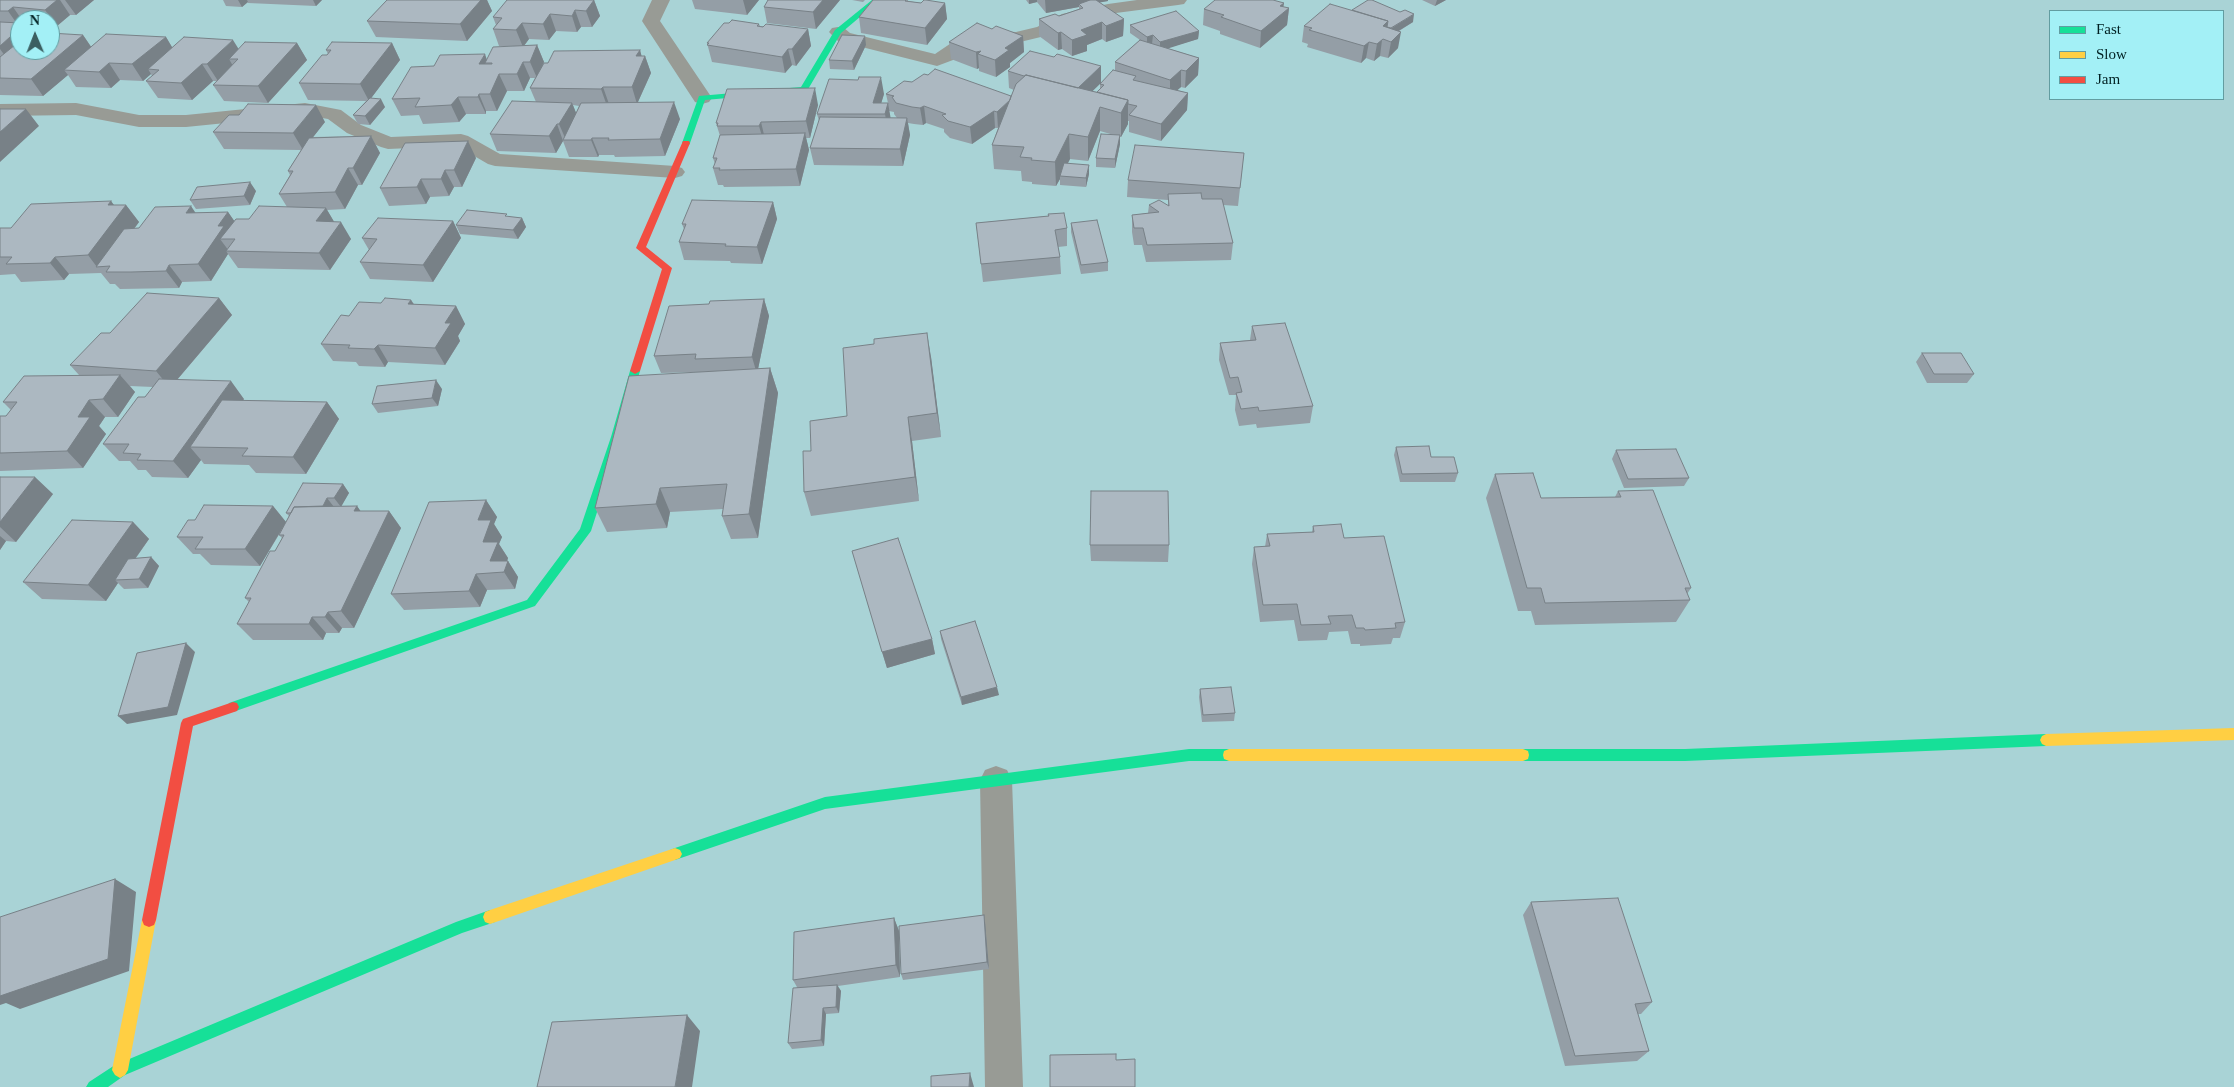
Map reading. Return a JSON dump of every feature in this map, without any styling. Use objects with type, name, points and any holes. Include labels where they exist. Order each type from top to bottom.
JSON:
[{"type":"street","points":[[661,0],[651,21],[702,98]]},
{"type":"street","points":[[702,98],[804,89],[838,32],[876,0]]},
{"type":"street","points":[[838,32],[844,37],[936,60],[946,56],[975,35],[1016,38],[1043,31],[1068,18],[1108,9],[1178,0]]},
{"type":"street","points":[[120,1070],[187,723],[531,603],[585,531],[616,437],[650,318],[667,268],[641,248],[675,172],[702,98]]},
{"type":"street","points":[[0,110],[76,109],[139,121],[186,122],[305,110],[334,114],[354,129],[388,143],[461,140],[495,160],[675,172]]},
{"type":"street","points":[[94,1087],[120,1070],[461,926],[825,803],[1189,754],[1685,755],[2163,735],[2234,734]]},
{"type":"street","points":[[996,780],[1004,1087]]},
{"type":"building","points":[[0,0],[57,0],[45,10],[13,7],[8,11],[0,11]]},
{"type":"building","points":[[387,0],[481,0],[460,24],[367,21]]},
{"type":"building","points":[[507,0],[594,0],[586,11],[575,10],[572,16],[550,14],[543,24],[522,23],[516,30],[493,29],[502,18],[493,17]]},
{"type":"building","points":[[768,0],[823,0],[813,12],[764,7]]},
{"type":"building","points":[[873,0],[906,0],[921,3],[926,0],[945,3],[925,28],[859,17]]},
{"type":"building","points":[[1096,0],[1124,19],[1106,26],[1102,22],[1081,30],[1087,35],[1072,40],[1061,32],[1058,33],[1039,19],[1055,14],[1059,16],[1083,8],[1079,4]]},
{"type":"building","points":[[1215,0],[1273,0],[1284,3],[1280,6],[1289,8],[1261,31],[1221,17],[1224,15],[1204,9]]},
{"type":"building","points":[[1368,0],[1400,12],[1405,10],[1414,14],[1391,28],[1387,27],[1388,21],[1352,10]]},
{"type":"building","points":[[1330,4],[1388,21],[1383,26],[1401,32],[1391,42],[1383,39],[1377,44],[1369,42],[1364,46],[1309,30],[1312,28],[1304,26]]},
{"type":"building","points":[[1176,11],[1199,31],[1160,42],[1153,35],[1147,37],[1130,25]]},
{"type":"building","points":[[732,20],[759,24],[757,26],[763,27],[766,24],[808,29],[792,49],[788,49],[782,57],[707,45],[724,23],[729,23]]},
{"type":"building","points":[[0,22],[10,22],[10,37],[0,46]]},
{"type":"building","points":[[977,23],[992,29],[996,26],[1023,36],[1005,48],[1009,50],[995,60],[978,54],[981,51],[976,52],[949,42]]},
{"type":"building","points":[[60,34],[83,35],[60,54]]},
{"type":"building","points":[[106,34],[166,37],[132,64],[109,63],[99,72],[64,70]]},
{"type":"building","points":[[842,35],[865,36],[852,61],[829,60]]},
{"type":"building","points":[[184,37],[233,40],[207,64],[202,64],[181,83],[146,81],[159,70],[148,69]]},
{"type":"building","points":[[1140,40],[1199,58],[1186,71],[1181,70],[1170,80],[1115,62]]},
{"type":"building","points":[[245,42],[297,43],[258,86],[213,85],[238,59],[229,59]]},
{"type":"building","points":[[332,42],[392,43],[360,84],[299,83],[322,55],[327,55],[331,50],[326,50]]},
{"type":"building","points":[[537,45],[530,62],[523,62],[517,74],[499,74],[490,94],[479,94],[478,97],[458,97],[451,105],[415,107],[420,98],[392,99],[411,67],[434,66],[440,55],[485,54],[479,64],[492,64],[485,63],[493,47]]},
{"type":"building","points":[[10,49],[10,60],[53,60],[31,79],[0,78],[0,57]]},
{"type":"building","points":[[640,50],[636,56],[645,56],[632,87],[603,87],[601,89],[530,88],[544,63],[548,63],[554,51]]},
{"type":"building","points":[[1030,51],[1054,57],[1057,54],[1101,66],[1078,88],[1008,71]]},
{"type":"building","points":[[935,69],[1011,96],[1010,100],[997,112],[994,111],[970,127],[948,121],[942,115],[946,114],[924,106],[920,108],[896,103],[892,97],[894,96],[886,94],[904,81],[912,82],[924,74],[928,75]]},
{"type":"building","points":[[1113,70],[1136,76],[1133,80],[1188,93],[1161,124],[1129,115],[1137,106],[1128,104],[1128,100],[1097,92],[1104,85],[1100,84]]},
{"type":"building","points":[[1026,75],[1128,100],[1121,113],[1100,107],[1088,137],[1069,134],[1055,162],[1031,160],[1032,158],[1020,157],[1024,147],[992,145],[1016,84]]},
{"type":"building","points":[[859,77],[881,77],[873,103],[888,103],[885,114],[817,114],[829,79],[858,80]]},
{"type":"building","points":[[815,88],[806,121],[761,122],[759,126],[717,126],[718,123],[716,123],[727,89]]},
{"type":"building","points":[[370,98],[381,99],[365,116],[353,115]]},
{"type":"building","points":[[512,101],[572,103],[549,136],[490,134]]},
{"type":"building","points":[[674,102],[660,139],[608,140],[609,138],[592,138],[591,140],[563,140],[581,103]]},
{"type":"building","points":[[248,104],[316,105],[293,133],[213,132],[229,115],[239,115]]},
{"type":"building","points":[[0,109],[26,109],[0,132]]},
{"type":"building","points":[[820,117],[907,118],[900,149],[810,148]]},
{"type":"building","points":[[805,133],[796,169],[719,170],[720,168],[713,168],[717,158],[713,158],[720,135]]},
{"type":"building","points":[[1101,134],[1120,135],[1115,159],[1096,158]]},
{"type":"building","points":[[371,136],[353,168],[348,168],[335,192],[279,194],[293,171],[288,171],[309,138]]},
{"type":"building","points":[[468,141],[454,170],[445,170],[441,179],[421,179],[417,187],[380,188],[405,143]]},
{"type":"building","points":[[1135,145],[1244,153],[1240,188],[1128,180]]},
{"type":"building","points":[[1064,163],[1089,165],[1086,178],[1060,176]]},
{"type":"building","points":[[250,182],[244,196],[190,200],[197,187]]},
{"type":"building","points":[[1201,193],[1202,199],[1222,199],[1233,243],[1147,245],[1143,228],[1134,228],[1132,215],[1159,212],[1149,205],[1159,200],[1169,206],[1168,194]]},
{"type":"building","points":[[692,200],[773,202],[757,247],[679,242],[686,224],[682,224]]},
{"type":"building","points":[[111,201],[108,205],[126,205],[88,255],[55,257],[50,263],[6,264],[12,257],[0,257],[0,228],[11,228],[31,204]]},
{"type":"building","points":[[191,206],[186,213],[228,212],[218,226],[224,226],[198,264],[169,265],[166,271],[106,272],[110,266],[96,267],[124,229],[139,228],[155,207]]},
{"type":"building","points":[[259,206],[326,208],[316,221],[341,222],[319,253],[226,251],[235,239],[220,239],[236,219],[249,219]]},
{"type":"building","points":[[467,210],[507,214],[505,216],[522,218],[513,230],[456,225]]},
{"type":"building","points":[[1064,213],[1067,228],[1055,230],[1060,257],[981,264],[976,223]]},
{"type":"building","points":[[378,218],[453,221],[423,265],[360,262],[377,239],[362,238]]},
{"type":"building","points":[[1097,220],[1108,262],[1081,265],[1071,223]]},
{"type":"building","points":[[147,293],[219,298],[156,371],[70,365],[101,333],[110,333]]},
{"type":"building","points":[[385,298],[411,300],[408,304],[456,306],[445,323],[451,323],[435,348],[378,345],[374,349],[348,348],[350,345],[321,344],[341,315],[349,316],[359,302],[381,303]]},
{"type":"building","points":[[764,299],[752,357],[695,359],[696,354],[654,356],[669,306],[709,304],[710,301]]},
{"type":"building","points":[[1285,323],[1313,406],[1259,411],[1258,407],[1241,409],[1236,393],[1242,392],[1238,377],[1230,378],[1220,343],[1256,340],[1252,326]]},
{"type":"building","points":[[927,333],[937,413],[908,417],[915,477],[804,492],[803,451],[811,451],[810,421],[847,416],[843,348],[874,344],[874,339]]},
{"type":"building","points":[[1922,353],[1961,353],[1974,374],[1934,374]]},
{"type":"building","points":[[770,368],[749,514],[722,516],[727,484],[660,488],[656,504],[595,508],[629,376]]},
{"type":"building","points":[[120,375],[103,399],[89,400],[78,417],[90,417],[67,451],[0,453],[0,416],[6,416],[17,402],[3,402],[24,376]]},
{"type":"building","points":[[159,379],[231,381],[173,461],[137,460],[141,454],[123,453],[129,444],[103,444],[138,397],[145,397]]},
{"type":"building","points":[[436,380],[432,398],[372,404],[377,386]]},
{"type":"building","points":[[222,400],[327,402],[293,457],[242,456],[248,448],[190,447]]},
{"type":"building","points":[[1429,446],[1431,457],[1454,457],[1458,473],[1402,474],[1396,447]]},
{"type":"building","points":[[1676,449],[1689,478],[1628,479],[1616,450]]},
{"type":"building","points":[[1533,473],[1541,498],[1621,497],[1618,491],[1653,490],[1691,588],[1685,588],[1690,600],[1545,603],[1541,588],[1527,588],[1495,474]]},
{"type":"building","points":[[0,477],[35,477],[0,522]]},
{"type":"building","points":[[303,483],[343,484],[334,498],[327,498],[323,506],[294,507],[291,513],[286,513]]},
{"type":"building","points":[[1091,491],[1168,491],[1169,545],[1090,545]]},
{"type":"building","points":[[486,500],[478,520],[491,520],[483,542],[498,542],[490,561],[508,561],[504,572],[476,574],[469,591],[391,594],[429,502]]},
{"type":"building","points":[[204,505],[273,506],[245,549],[195,549],[203,537],[177,537],[188,520],[195,520]]},
{"type":"building","points":[[357,506],[354,511],[389,511],[341,611],[328,612],[325,617],[312,617],[309,624],[237,624],[251,598],[245,598],[270,551],[275,551],[284,535],[279,535],[294,507]]},
{"type":"building","points":[[72,520],[133,522],[88,585],[23,582]]},
{"type":"building","points":[[1341,524],[1344,538],[1384,536],[1405,622],[1395,623],[1396,628],[1365,630],[1364,628],[1356,628],[1352,615],[1328,616],[1331,624],[1301,625],[1297,604],[1263,605],[1254,547],[1270,546],[1267,534],[1314,532],[1313,526]]},
{"type":"building","points":[[898,538],[932,639],[882,652],[852,551]]},
{"type":"building","points":[[151,557],[139,579],[115,580],[128,559]]},
{"type":"building","points":[[975,621],[997,687],[961,697],[940,631]]},
{"type":"building","points":[[186,643],[168,707],[118,716],[137,653]]},
{"type":"building","points":[[1231,687],[1235,713],[1203,715],[1200,689]]},
{"type":"building","points":[[115,879],[108,959],[0,996],[0,917]]},
{"type":"building","points":[[1618,898],[1652,1002],[1635,1004],[1649,1051],[1575,1056],[1531,902]]},
{"type":"building","points":[[984,915],[987,962],[901,974],[899,926]]},
{"type":"building","points":[[894,918],[896,965],[793,980],[794,932]]},
{"type":"building","points":[[837,985],[836,1007],[823,1008],[821,1040],[788,1043],[793,988]]},
{"type":"building","points":[[687,1015],[675,1087],[537,1087],[552,1022]]},
{"type":"building","points":[[1116,1054],[1116,1060],[1135,1059],[1135,1087],[1050,1087],[1050,1055]]},
{"type":"building","points":[[970,1073],[969,1087],[931,1087],[931,1076]]},
{"type":"traffic: fast","points":[[686,143],[702,98],[804,89],[838,32],[876,0]]},
{"type":"traffic: fast","points":[[233,707],[531,603],[585,531],[616,437],[635,371]]},
{"type":"traffic: fast","points":[[1523,755],[1685,755],[2046,740]]},
{"type":"traffic: fast","points":[[675,854],[825,803],[1189,755],[1229,755]]},
{"type":"traffic: fast","points":[[94,1087],[120,1070],[461,927],[490,917]]},
{"type":"traffic: slow","points":[[2046,740],[2234,734]]},
{"type":"traffic: slow","points":[[1229,755],[1523,755]]},
{"type":"traffic: slow","points":[[490,917],[675,854]]},
{"type":"traffic: slow","points":[[120,1070],[149,920]]},
{"type":"traffic: jam","points":[[635,371],[667,268],[641,248],[686,143]]},
{"type":"traffic: jam","points":[[149,920],[187,723],[233,707]]}]
